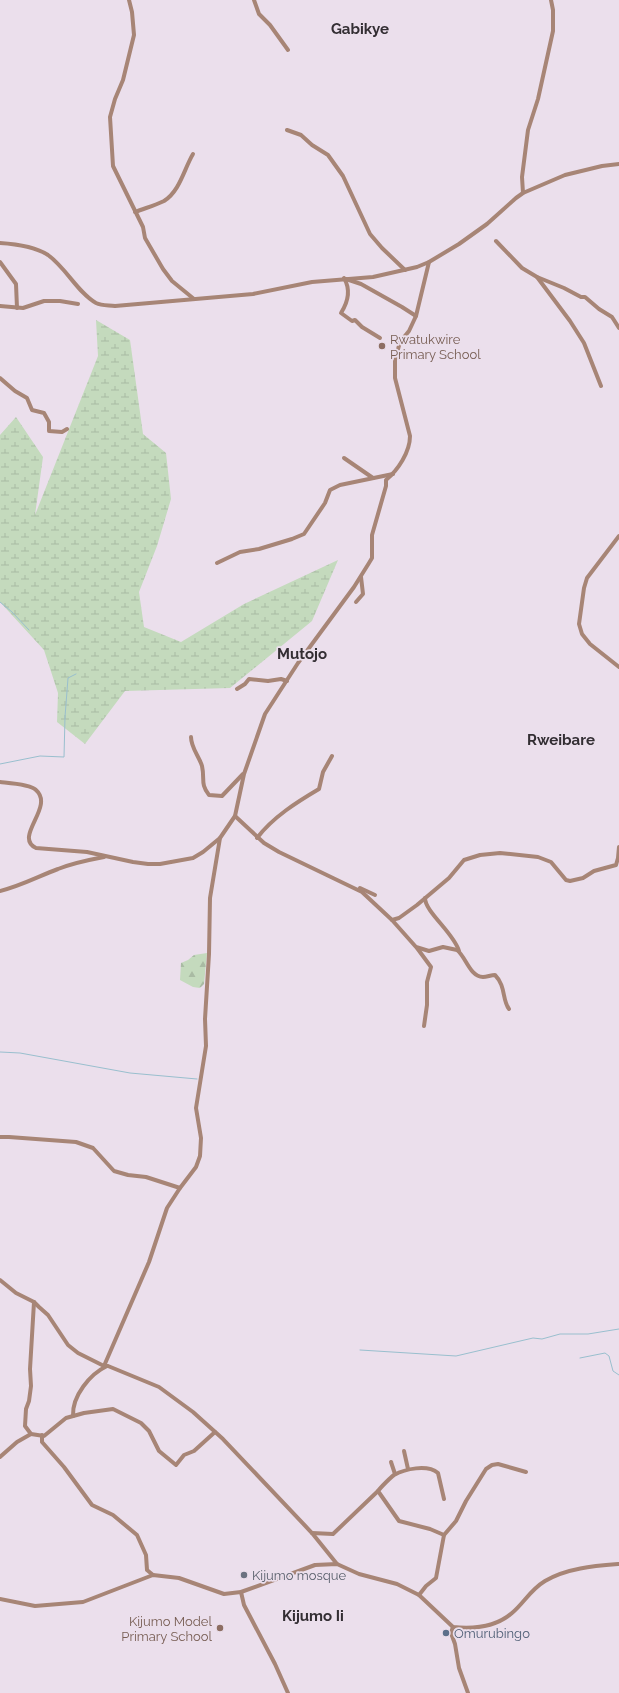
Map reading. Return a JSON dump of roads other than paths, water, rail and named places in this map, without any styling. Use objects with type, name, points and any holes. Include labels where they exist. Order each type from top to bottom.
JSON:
[{"type":"street","points":[[129,0],[132,12],[134,35],[123,80],[111,110],[110,140],[113,166],[142,227],[145,238],[167,276],[179,288],[195,299]]},
{"type":"street","points":[[254,0],[259,14],[270,25],[288,50]]},
{"type":"street","points":[[523,194],[522,177],[528,130],[538,99],[553,31],[552,0]]},
{"type":"street","points":[[287,130],[301,135],[312,145],[328,155],[343,176],[374,239],[405,270]]},
{"type":"street","points":[[135,212],[144,208],[150,208],[168,198],[177,185],[193,154]]},
{"type":"street","points":[[0,244],[32,248],[46,255],[60,266],[90,298],[100,304],[114,306],[253,294],[312,282],[344,278],[374,277],[405,270],[429,262],[459,244],[523,194],[565,175],[602,166],[619,164]]},
{"type":"street","points":[[496,241],[522,268],[537,277],[581,297],[585,297],[599,309],[612,317],[619,328]]},
{"type":"street","points":[[0,262],[16,284],[17,308]]},
{"type":"street","points":[[0,782],[32,787],[38,793],[40,807],[29,833],[32,846],[41,849],[87,852],[106,857],[148,864],[181,861],[193,858],[220,838],[235,816],[244,774],[265,714],[372,558],[372,535],[386,486],[386,480],[393,474],[407,452],[410,443],[410,436],[395,378],[395,360],[400,342],[409,332],[416,316],[429,262]]},
{"type":"street","points":[[537,277],[570,321],[584,343],[601,386]]},
{"type":"street","points":[[344,278],[362,284],[416,316]]},
{"type":"street","points":[[344,278],[349,290],[341,313],[352,321],[355,320],[362,327],[380,338]]},
{"type":"street","points":[[0,306],[17,308],[28,307],[44,301],[60,300],[78,304]]},
{"type":"street","points":[[0,378],[15,391],[27,398],[32,410],[44,414],[49,422],[50,431],[62,432],[68,429]]},
{"type":"street","points":[[344,458],[373,478]]},
{"type":"street","points":[[217,563],[240,552],[259,549],[304,534],[325,503],[330,490],[340,485],[393,474]]},
{"type":"street","points":[[619,536],[587,578],[584,588],[579,624],[582,634],[590,644],[619,667]]},
{"type":"street","points":[[356,602],[363,594],[361,576]]},
{"type":"street","points":[[237,689],[250,679],[268,681],[281,679],[287,681]]},
{"type":"street","points":[[191,737],[192,745],[203,773],[202,784],[209,796],[222,796],[244,774]]},
{"type":"street","points":[[257,838],[265,828],[293,805],[319,788],[323,772],[332,756]]},
{"type":"street","points":[[235,816],[257,838],[279,852],[359,890],[392,920],[416,947],[431,967],[427,982],[427,1005],[424,1026]]},
{"type":"street","points":[[73,1416],[74,1403],[88,1381],[97,1371],[106,1366],[150,1262],[167,1208],[196,1167],[202,1148],[196,1108],[206,1046],[205,1019],[210,954],[210,898],[220,838]]},
{"type":"street","points":[[392,920],[404,915],[449,878],[459,863],[469,858],[494,853],[538,857],[551,862],[566,880],[570,881],[583,878],[594,872],[616,865],[619,847]]},
{"type":"street","points":[[0,891],[24,884],[57,869],[81,861],[106,857]]},
{"type":"street","points":[[359,890],[360,888],[374,895]]},
{"type":"street","points":[[425,898],[431,912],[456,943],[468,965],[478,976],[486,977],[495,975],[498,978],[509,1010]]},
{"type":"street","points":[[416,947],[429,951],[443,948],[459,951]]},
{"type":"street","points":[[0,1137],[76,1142],[93,1148],[114,1171],[128,1175],[146,1177],[180,1188]]},
{"type":"street","points":[[0,1280],[16,1294],[34,1302],[48,1315],[68,1345],[85,1357],[159,1387],[193,1412],[215,1432],[312,1533],[337,1564],[359,1574],[397,1584],[419,1595],[453,1627],[480,1627],[497,1622],[511,1614],[534,1589],[554,1576],[571,1570],[619,1564]]},
{"type":"street","points":[[34,1302],[30,1369],[31,1386],[29,1401],[26,1409],[25,1426],[30,1434],[35,1436],[44,1436],[63,1420],[73,1416],[108,1410],[120,1412],[141,1423],[149,1431],[159,1451],[176,1465],[184,1455],[194,1451],[215,1432]]},
{"type":"street","points":[[0,1457],[17,1442],[30,1434]]},
{"type":"street","points":[[42,1435],[42,1442],[64,1467],[92,1505],[113,1515],[137,1535],[146,1554],[147,1570],[153,1574],[179,1578],[224,1594],[241,1592],[315,1565],[337,1564]]},
{"type":"street","points":[[404,1451],[408,1470]]},
{"type":"street","points":[[391,1462],[396,1474]]},
{"type":"street","points":[[419,1595],[426,1586],[436,1578],[444,1535],[456,1521],[466,1501],[486,1469],[492,1465],[498,1464],[526,1472]]},
{"type":"street","points":[[312,1533],[333,1534],[396,1474],[408,1470],[430,1470],[436,1472],[439,1476],[444,1499]]},
{"type":"street","points":[[378,1491],[399,1521],[430,1529],[444,1535]]},
{"type":"street","points":[[0,1599],[34,1606],[77,1603],[92,1599],[153,1574]]},
{"type":"street","points":[[241,1592],[244,1605],[275,1664],[288,1693]]},
{"type":"street","points":[[453,1627],[451,1633],[468,1693]]},
{"type":"waterway","points":[[0,602],[29,630]]},
{"type":"waterway","points":[[0,764],[40,756],[64,757],[68,678],[76,674]]},
{"type":"waterway","points":[[0,1052],[20,1053],[130,1073],[197,1079]]},
{"type":"waterway","points":[[360,1350],[456,1356],[533,1338],[542,1339],[560,1334],[588,1334],[619,1329]]},
{"type":"waterway","points":[[580,1358],[605,1353],[609,1356],[613,1371],[619,1375]]},
{"type":"place","name":"Rwatukwire Primary School","points":[[382,346]]},
{"type":"place","name":"Kijumo mosque","points":[[244,1575]]},
{"type":"place","name":"Kijumo Model Primary School","points":[[220,1628]]},
{"type":"place","name":"Omurubingo","points":[[446,1633]]},
{"type":"district","name":"Gabikye","points":[[360,29]]},
{"type":"district","name":"Mutojo","points":[[302,654]]},
{"type":"district","name":"Rweibare","points":[[561,740]]},
{"type":"district","name":"Kijumo Ii","points":[[313,1616]]}]
